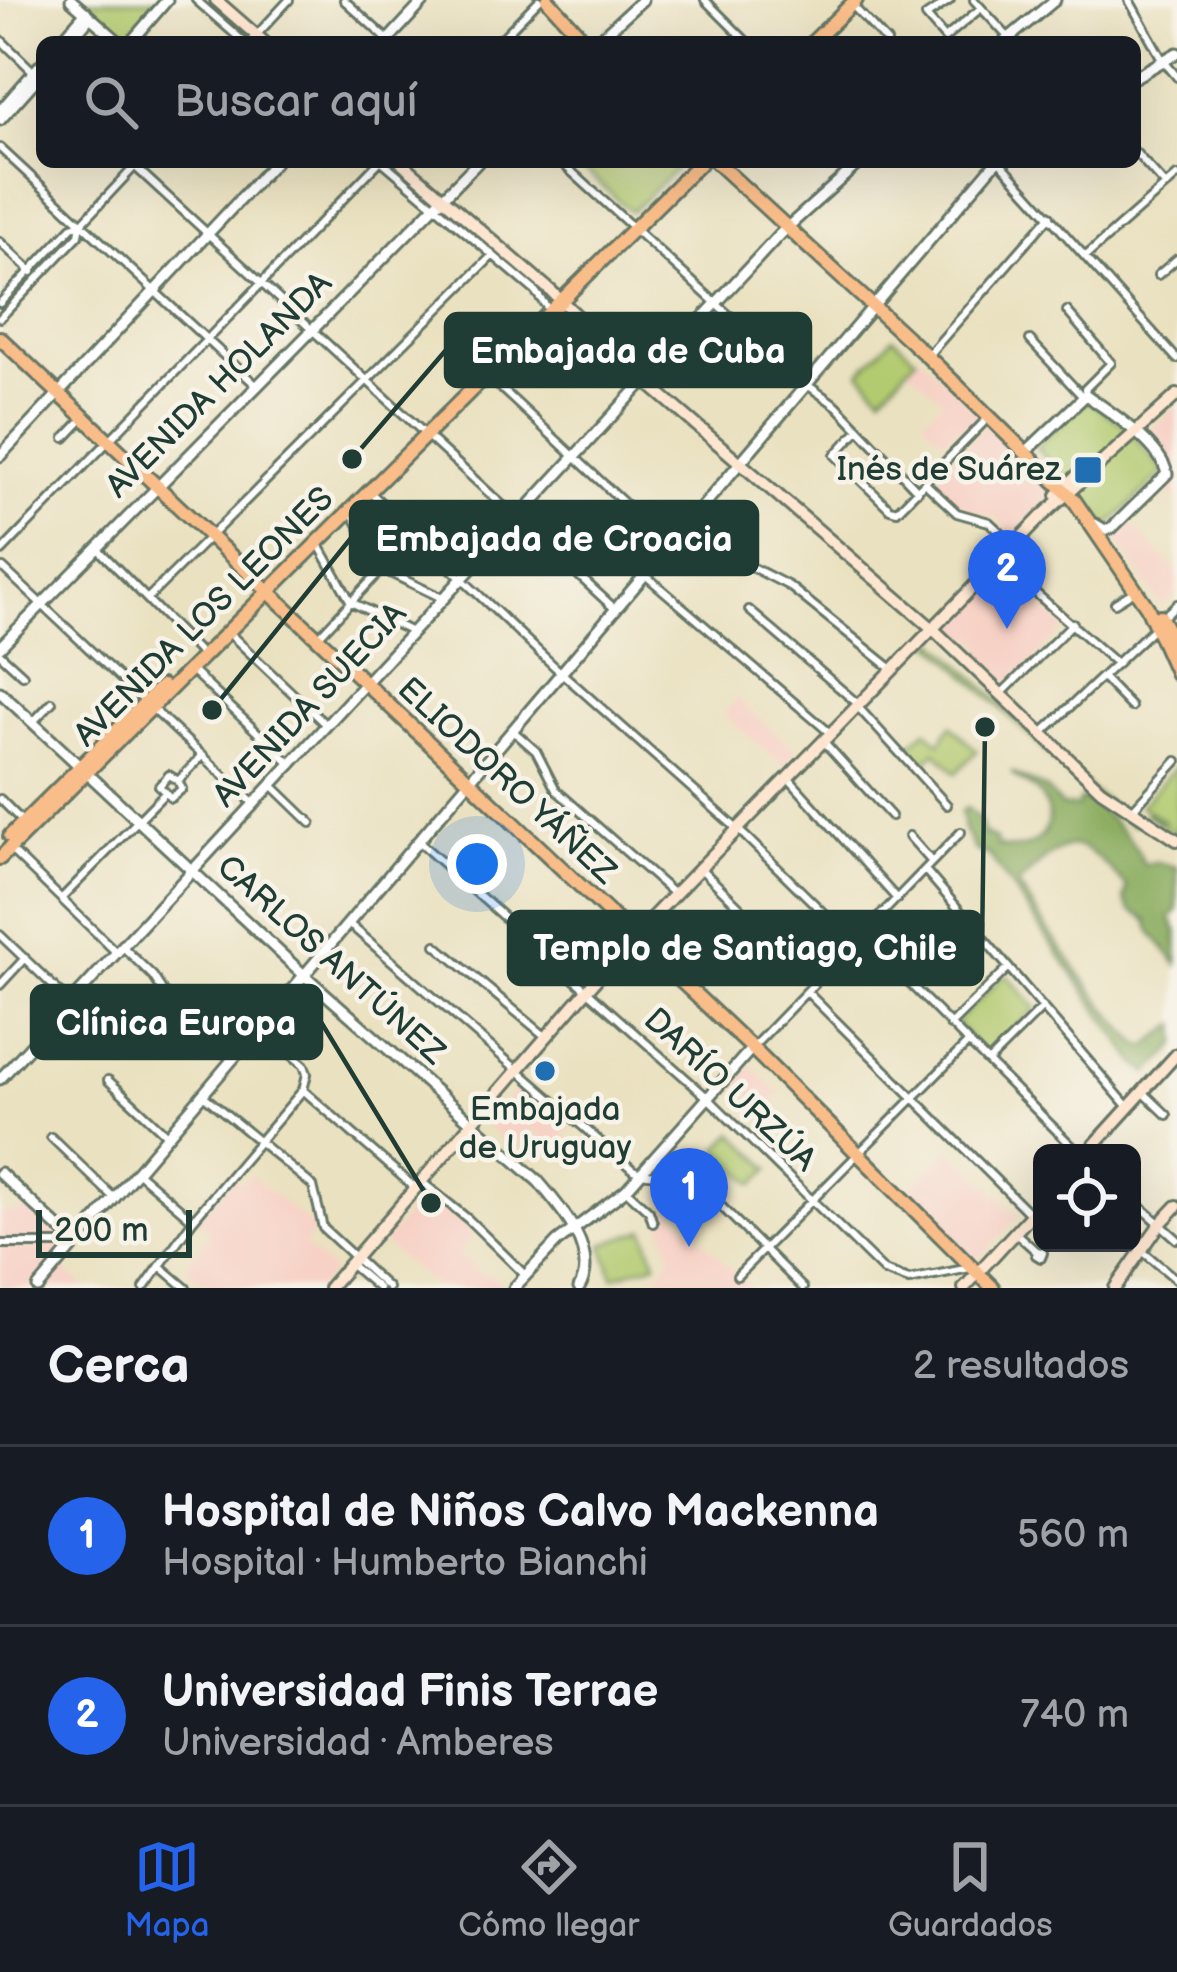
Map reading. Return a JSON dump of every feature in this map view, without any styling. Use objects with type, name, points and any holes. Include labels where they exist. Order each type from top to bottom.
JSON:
[{"type":"main road","points":[[216,0],[250,36]]},
{"type":"main road","points":[[544,0],[580,36]]},
{"type":"main road","points":[[559,0],[591,36]]},
{"type":"main road","points":[[823,36],[855,3]]},
{"type":"main road","points":[[407,168],[438,202],[932,628],[1101,790],[1177,840]]},
{"type":"main road","name":"AVENIDA LOS LEONES","points":[[631,226],[686,168]]},
{"type":"main road","name":"AVENIDA LOS LEONES","points":[[149,704],[228,632],[554,301],[694,168]]},
{"type":"main road","points":[[723,168],[789,224]]},
{"type":"main road","points":[[732,168],[1028,450]]},
{"type":"main road","name":"AVENIDA LOS LEONES","points":[[3,851],[197,651],[317,542],[554,301]]},
{"type":"main road","points":[[874,304],[931,352],[1105,530],[1159,622],[1174,661]]},
{"type":"main road","name":"ELIODORO YÁÑEZ","points":[[0,338],[752,1048],[993,1288]]},
{"type":"main road","points":[[329,1288],[633,937],[1068,489],[1177,391]]},
{"type":"main road","points":[[1068,489],[1159,622]]},
{"type":"main road","name":"AVENIDA LOS LEONES","points":[[3,851],[24,822],[82,770]]},
{"type":"main road","points":[[1092,1144],[1177,1054]]},
{"type":"main road","points":[[1141,1250],[1177,1207]]},
{"type":"main road","points":[[964,1288],[973,1271],[1031,1215]]},
{"type":"main road","points":[[1115,1288],[1140,1252]]},
{"type":"street","points":[[71,0],[112,36]]},
{"type":"street","points":[[136,36],[167,0]]},
{"type":"street","points":[[196,0],[248,36]]},
{"type":"street","points":[[258,36],[290,0]]},
{"type":"street","points":[[344,0],[382,36]]},
{"type":"street","points":[[392,36],[425,0]]},
{"type":"street","points":[[505,36],[544,0]]},
{"type":"street","points":[[603,36],[642,0]]},
{"type":"street","points":[[705,0],[741,36]]},
{"type":"street","points":[[943,36],[926,16],[950,0]]},
{"type":"street","points":[[974,0],[1003,36]]},
{"type":"street","points":[[1011,36],[1055,0]]},
{"type":"street","points":[[1129,0],[1177,77]]},
{"type":"street","points":[[855,3],[882,36]]},
{"type":"street","points":[[947,36],[981,8]]},
{"type":"street","points":[[69,36],[88,15]]},
{"type":"street","points":[[0,39],[36,70]]},
{"type":"street","points":[[1141,74],[1177,53]]},
{"type":"street","points":[[0,116],[36,77]]},
{"type":"street","points":[[0,148],[257,386]]},
{"type":"street","points":[[1141,159],[1166,187]]},
{"type":"street","points":[[0,303],[131,168]]},
{"type":"street","points":[[140,168],[615,608]]},
{"type":"street","points":[[0,456],[268,168]]},
{"type":"street","points":[[255,805],[2,570],[5,558],[1,551],[375,168]]},
{"type":"street","points":[[390,168],[438,202],[535,291],[554,301]]},
{"type":"street","name":"AVENIDA HOLANDA","points":[[0,650],[472,168]]},
{"type":"street","points":[[568,168],[806,384],[837,406],[918,491]]},
{"type":"street","name":"AVENIDA SUECIA","points":[[0,1079],[789,224],[853,168]]},
{"type":"street","points":[[41,1287],[993,168]]},
{"type":"street","points":[[1004,168],[1177,358]]},
{"type":"street","points":[[1086,256],[1177,176]]},
{"type":"street","points":[[931,352],[1050,216]]},
{"type":"street","points":[[0,318],[79,235],[81,224]]},
{"type":"street","points":[[0,242],[38,278]]},
{"type":"street","points":[[147,599],[493,256]]},
{"type":"street","points":[[1158,275],[1177,259]]},
{"type":"street","points":[[1028,450],[1085,396],[1085,389],[1111,363],[1066,311]]},
{"type":"street","points":[[1030,340],[1085,396],[1132,429],[1164,463],[1167,474],[1112,528],[1105,530],[1087,516]]},
{"type":"street","points":[[486,375],[669,545]]},
{"type":"street","points":[[857,430],[836,451],[836,458],[891,510],[899,510],[990,417]]},
{"type":"street","points":[[65,438],[84,418]]},
{"type":"street","points":[[926,484],[957,513],[989,522],[1014,545]]},
{"type":"street","points":[[369,491],[561,672],[738,829],[846,935],[877,951]]},
{"type":"street","points":[[350,509],[382,569],[445,599]]},
{"type":"street","points":[[692,518],[738,560],[785,583],[892,669]]},
{"type":"street","points":[[317,542],[351,602],[414,633]]},
{"type":"street","points":[[97,548],[197,651]]},
{"type":"street","points":[[999,561],[1117,664]]},
{"type":"street","points":[[317,638],[382,569]]},
{"type":"street","points":[[644,574],[826,737],[891,817]]},
{"type":"street","points":[[1115,604],[1136,590]]},
{"type":"street","points":[[1042,733],[1177,604]]},
{"type":"street","points":[[749,610],[858,704],[947,806]]},
{"type":"street","points":[[1001,694],[1073,623]]},
{"type":"street","points":[[228,632],[328,727]]},
{"type":"street","points":[[1144,639],[1155,640],[1174,661]]},
{"type":"street","points":[[0,650],[22,675]]},
{"type":"street","points":[[190,669],[292,765]]},
{"type":"street","points":[[1103,678],[1131,706]]},
{"type":"street","name":"CARLOS ANTÚNEZ","points":[[0,692],[304,976],[538,1181],[586,1260],[587,1272],[579,1288]]},
{"type":"street","points":[[32,722],[52,702]]},
{"type":"street","points":[[512,730],[536,751],[553,787],[674,894]]},
{"type":"street","points":[[61,898],[164,794],[159,786],[166,776],[178,781],[203,755]]},
{"type":"street","points":[[1131,812],[1177,761]]},
{"type":"street","points":[[788,777],[897,899]]},
{"type":"street","points":[[273,786],[311,823]]},
{"type":"street","points":[[0,799],[24,822]]},
{"type":"street","points":[[514,1288],[542,1256],[626,1190],[752,1048],[961,832]]},
{"type":"street","points":[[909,836],[932,862]]},
{"type":"street","name":"DARÍO URZÚA","points":[[418,841],[709,1098],[880,1269],[895,1278],[915,1280],[973,1271]]},
{"type":"street","points":[[3,851],[153,976],[172,1006],[232,1060]]},
{"type":"street","points":[[700,867],[774,941]]},
{"type":"street","points":[[925,870],[1129,1107]]},
{"type":"street","points":[[348,923],[641,1174],[665,1172],[692,1178],[803,1288]]},
{"type":"street","points":[[867,932],[877,951],[1074,1144]]},
{"type":"street","points":[[0,935],[71,1003]]},
{"type":"street","points":[[436,945],[545,1036]]},
{"type":"street","points":[[0,985],[25,958]]},
{"type":"street","points":[[950,1024],[1009,967]]},
{"type":"street","points":[[807,992],[1031,1215]]},
{"type":"street","points":[[988,1062],[1043,1007]]},
{"type":"street","points":[[144,1288],[193,1220],[303,1090],[304,1065],[259,1028]]},
{"type":"street","points":[[737,1276],[968,1042]]},
{"type":"street","points":[[108,1080],[167,1136]]},
{"type":"street","points":[[303,1090],[418,1185],[468,1219],[525,1276]]},
{"type":"street","points":[[1142,1091],[1168,1115]]},
{"type":"street","points":[[203,1094],[313,1186],[322,1228],[378,1288]]},
{"type":"street","points":[[277,1103],[285,1110]]},
{"type":"street","points":[[50,1137],[114,1199]]},
{"type":"street","points":[[137,1172],[193,1220]]},
{"type":"street","points":[[0,1173],[76,1244]]},
{"type":"street","points":[[626,1190],[649,1211],[653,1223]]},
{"type":"street","points":[[1141,1207],[1177,1239]]},
{"type":"street","points":[[1015,1233],[1033,1249]]},
{"type":"street","points":[[0,1244],[76,1244]]},
{"type":"street","points":[[1141,1250],[1177,1280]]},
{"type":"street","points":[[352,1261],[388,1288]]},
{"type":"street","points":[[160,1266],[186,1288]]},
{"type":"shaded area","points":[[920,355],[984,420],[968,436],[958,427],[944,441],[923,420],[943,400],[908,368]]},
{"type":"shaded area","points":[[1177,406],[1177,501],[1168,491],[1172,461],[1148,432]]},
{"type":"shaded area","points":[[988,423],[1056,490],[1016,536],[993,516],[958,507],[931,480]]},
{"type":"shaded area","points":[[1129,521],[1177,573],[1177,591],[1162,606],[1113,535]]},
{"type":"shaded area","points":[[1006,574],[1067,626],[1005,689],[974,658],[984,646],[972,636],[962,646],[948,632]]},
{"type":"shaded area","points":[[735,698],[798,752],[784,767],[725,716]]},
{"type":"shaded area","points":[[751,1066],[781,1094],[765,1110],[736,1082]]},
{"type":"shaded area","points":[[520,1084],[571,1128],[555,1148],[533,1129],[515,1150],[486,1126]]},
{"type":"shaded area","points":[[950,1148],[1019,1216],[978,1261],[908,1192]]},
{"type":"shaded area","points":[[250,1175],[323,1235],[311,1235],[303,1245],[333,1271],[319,1288],[209,1288],[185,1268],[211,1232],[197,1220],[234,1178],[242,1184]]},
{"type":"shaded area","points":[[414,1206],[432,1222],[444,1206],[473,1235],[458,1254],[505,1288],[436,1288],[383,1243]]},
{"type":"shaded area","points":[[670,1208],[750,1288],[649,1288],[672,1255],[658,1212]]},
{"type":"shaded area","points":[[45,1209],[80,1242],[60,1266],[86,1288],[0,1288],[0,1213]]},
{"type":"green space","points":[[81,0],[164,0],[132,36],[123,36]]},
{"type":"green space","points":[[583,168],[677,168],[631,212]]},
{"type":"green space","points":[[893,337],[916,358],[882,395],[860,372]]},
{"type":"green space","points":[[1087,400],[1124,425],[1164,472],[1107,527],[1080,493],[1080,485],[1061,475],[1036,447]]},
{"type":"green space","points":[[936,640],[1133,825],[1096,800],[933,643]]},
{"type":"green space","points":[[951,725],[977,751],[956,773],[936,752],[924,763],[908,747],[926,730],[940,743]]},
{"type":"green space","points":[[1177,765],[1177,835],[1140,806]]},
{"type":"green space","points":[[1011,772],[1046,789],[1061,806],[1077,807],[1080,800],[1088,800],[1128,837],[1144,865],[1155,862],[1177,867],[1177,911],[1170,918],[1177,931],[1177,964],[1147,920],[1130,910],[1124,899],[1127,887],[1085,849],[1063,848],[1018,884],[1080,974],[1135,1039],[1146,1047],[1177,1024],[1177,1045],[1149,1073],[1137,1065],[989,855],[975,850],[964,829],[961,811],[967,808],[997,846],[1022,847],[1041,837],[1048,819],[1046,807],[1037,791]]},
{"type":"green space","points":[[1006,974],[1036,1008],[986,1056],[956,1022]]},
{"type":"green space","points":[[734,1133],[770,1169],[754,1185],[718,1149]]},
{"type":"green space","points":[[645,1230],[656,1263],[613,1277],[603,1244]]},
{"type":"place","name":"Embajada de Cuba","points":[[352,459]]},
{"type":"place","name":"Inés de Suárez","points":[[1088,470]]},
{"type":"place","name":"Universidad Finis Terrae","points":[[1007,629]]},
{"type":"place","name":"Embajada de Croacia","points":[[212,710]]},
{"type":"place","name":"Templo de Santiago, Chile","points":[[985,727]]},
{"type":"place","name":"Embajada de Uruguay","points":[[545,1071]]},
{"type":"place","name":"Clínica Europa","points":[[431,1203]]},
{"type":"place","name":"Hospital de Niños Calvo Mackenna","points":[[689,1247]]}]
